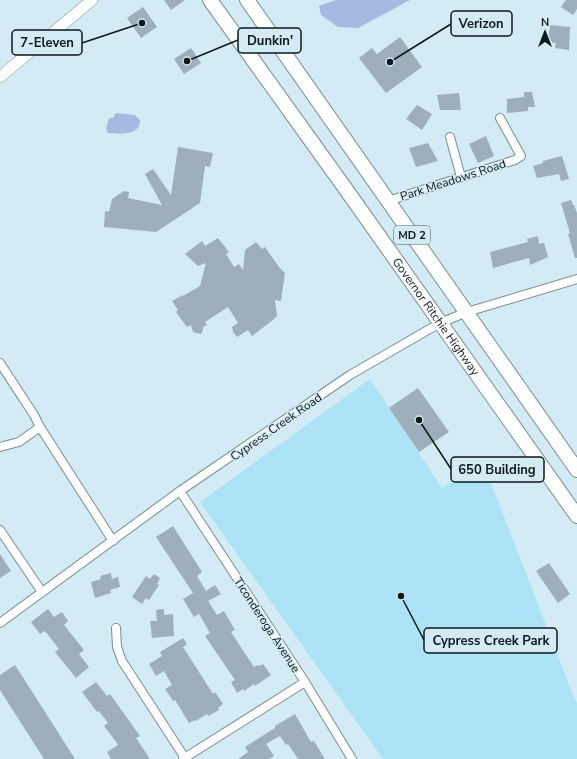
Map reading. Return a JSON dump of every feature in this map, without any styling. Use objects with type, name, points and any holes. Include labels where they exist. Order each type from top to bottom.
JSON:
[{"type":"highway","name":"Governor Ritchie Highway","points":[[210,0],[577,516]]},
{"type":"highway","name":"MD 2","points":[[247,0],[577,470]]},
{"type":"street","points":[[0,77],[92,0]]},
{"type":"street","name":"Park Meadows Road","points":[[388,200],[515,160],[521,156],[500,118]]},
{"type":"street","points":[[450,137],[461,177]]},
{"type":"street","name":"Cypress Creek Road","points":[[0,623],[180,491],[350,375],[440,323],[467,312],[577,279]]},
{"type":"street","points":[[0,363],[113,541]]},
{"type":"street","points":[[0,447],[19,442],[40,427]]},
{"type":"street","name":"Ticonderoga Avenue","points":[[180,491],[352,759]]},
{"type":"street","points":[[0,530],[42,592]]},
{"type":"street","points":[[116,628],[117,647],[122,661],[184,759],[304,682]]},
{"type":"shaded area","points":[[336,0],[410,0],[358,28],[338,27],[321,15],[319,6]]},
{"type":"shaded area","points":[[116,113],[135,115],[140,120],[137,129],[128,133],[108,133],[106,129],[109,118],[113,118]]},
{"type":"shaded area","points":[[370,379],[442,488],[483,462],[577,703],[577,759],[383,759],[200,502]]},
{"type":"building","points":[[164,0],[185,0],[171,10]]},
{"type":"building","points":[[566,0],[577,0],[577,9],[573,15],[561,7]]},
{"type":"building","points":[[143,7],[157,27],[141,38],[127,18]]},
{"type":"building","points":[[550,25],[570,27],[569,50],[555,48],[556,43],[548,42]]},
{"type":"building","points":[[400,37],[422,67],[386,93],[359,58],[372,48],[377,54]]},
{"type":"building","points":[[191,48],[201,63],[184,74],[174,59]]},
{"type":"building","points":[[524,92],[532,92],[535,107],[528,107],[528,111],[507,113],[507,99],[524,97]]},
{"type":"building","points":[[459,93],[461,110],[440,110],[437,95]]},
{"type":"building","points":[[417,105],[432,114],[422,130],[406,119]]},
{"type":"building","points":[[486,136],[494,156],[478,163],[469,144]]},
{"type":"building","points":[[428,143],[438,161],[416,167],[409,148]]},
{"type":"building","points":[[178,147],[213,153],[210,167],[205,166],[200,203],[156,232],[104,227],[105,211],[109,212],[112,199],[124,191],[129,192],[128,198],[162,205],[145,174],[153,169],[171,195]]},
{"type":"building","points":[[562,156],[569,179],[561,181],[559,174],[537,178],[533,166],[543,163],[543,161]]},
{"type":"building","points":[[571,200],[577,213],[577,258],[575,258],[568,234],[570,233],[561,203]]},
{"type":"building","points":[[538,236],[539,244],[544,243],[548,257],[530,265],[529,258],[493,268],[490,252],[528,242],[527,239]]},
{"type":"building","points":[[218,238],[229,252],[226,254],[234,267],[239,264],[243,270],[245,250],[256,242],[262,249],[265,247],[285,273],[281,301],[275,300],[277,316],[252,336],[248,330],[237,337],[233,332],[232,327],[238,323],[228,307],[205,322],[207,325],[203,327],[201,334],[193,332],[191,325],[187,327],[176,312],[178,310],[172,301],[200,286],[206,263],[198,266],[185,254],[202,241],[205,246]]},
{"type":"building","points":[[418,388],[449,432],[419,452],[389,408]]},
{"type":"building","points":[[173,526],[202,572],[197,576],[206,591],[215,585],[221,594],[208,601],[217,615],[224,611],[235,630],[231,632],[254,667],[263,664],[271,675],[255,686],[254,684],[244,691],[243,689],[237,693],[231,682],[235,680],[205,636],[210,633],[199,614],[194,617],[183,599],[193,593],[156,537]]},
{"type":"building","points":[[0,554],[11,571],[0,578]]},
{"type":"building","points":[[549,563],[570,594],[558,603],[536,571]]},
{"type":"building","points":[[111,573],[112,579],[118,577],[120,587],[110,590],[111,593],[95,598],[91,582],[101,579],[100,576]]},
{"type":"building","points":[[154,574],[160,578],[157,584],[159,585],[149,600],[146,598],[142,604],[132,597],[146,576],[150,579]]},
{"type":"building","points":[[48,609],[54,617],[62,612],[68,621],[64,625],[84,650],[79,654],[89,667],[76,678],[55,652],[59,649],[45,631],[40,634],[31,622]]},
{"type":"building","points":[[164,609],[164,615],[173,614],[174,636],[152,638],[150,621],[157,621],[156,610]]},
{"type":"building","points":[[183,638],[187,644],[183,647],[213,694],[215,692],[223,704],[218,708],[219,710],[189,723],[175,700],[173,701],[165,689],[172,685],[164,671],[156,676],[149,664],[162,656],[160,652]]},
{"type":"building","points":[[15,665],[75,759],[44,759],[0,690],[0,675]]},
{"type":"building","points":[[96,682],[107,696],[110,694],[140,736],[136,738],[150,759],[111,759],[107,752],[118,745],[104,726],[108,723],[99,711],[97,712],[82,692]]},
{"type":"building","points":[[295,714],[311,742],[314,741],[325,759],[298,759],[288,744],[286,745],[280,736],[266,744],[274,756],[269,759],[238,759],[248,752],[245,747]]},
{"type":"place","name":"7-Eleven","points":[[142,23]]},
{"type":"place","name":"Dunkin'","points":[[187,61]]},
{"type":"place","name":"Verizon","points":[[390,62]]},
{"type":"place","name":"650 Building","points":[[419,420]]},
{"type":"place","name":"Cypress Creek Park","points":[[401,596]]}]
